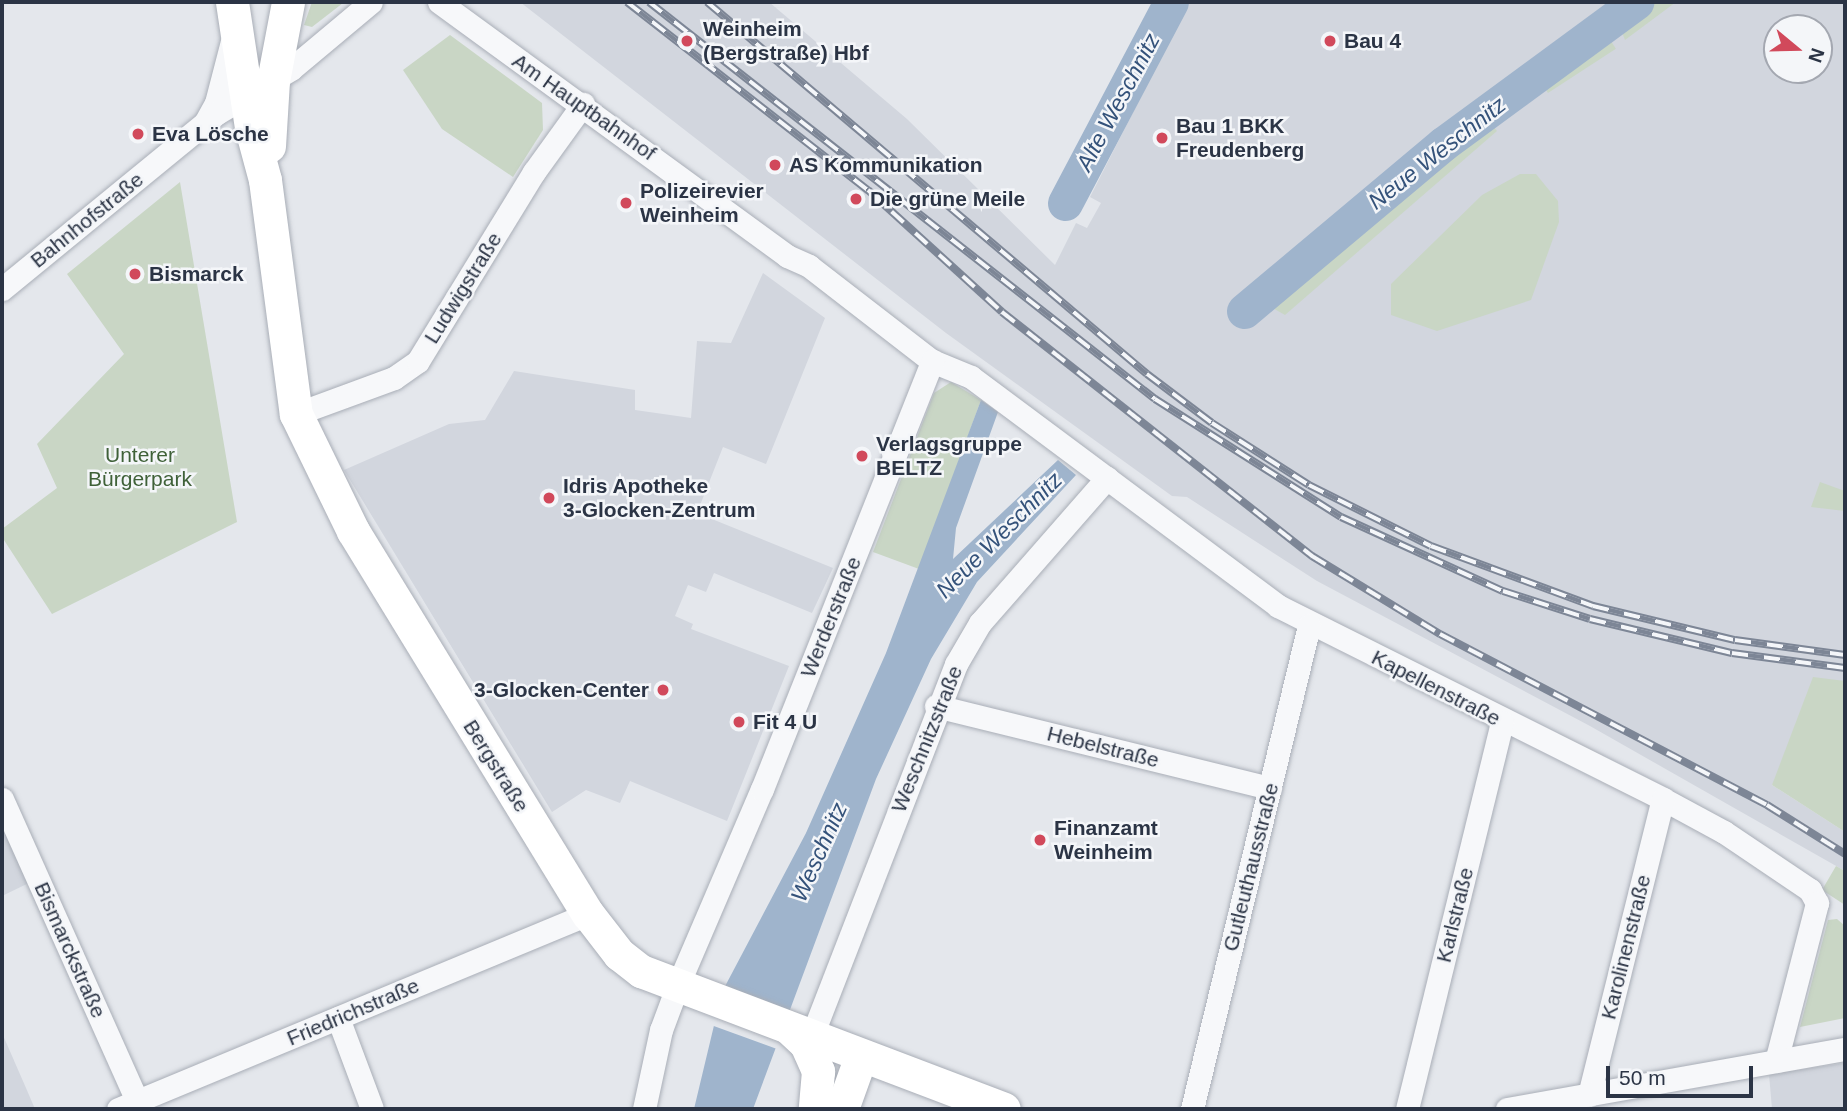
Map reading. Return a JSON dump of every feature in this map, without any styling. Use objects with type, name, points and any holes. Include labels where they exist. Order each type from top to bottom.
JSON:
[{"type":"main road","name":"Bergstraße","points":[[288,2],[270,81],[265,180],[296,414],[353,531],[588,914],[619,954],[641,971],[1004,1109]]},
{"type":"main road","points":[[233,17],[270,81]]},
{"type":"main road","points":[[801,1033],[818,1071],[824,1107]]},
{"type":"main road","points":[[824,1107],[861,1056]]},
{"type":"street","name":"Bahnhofstraße","points":[[2,289],[204,124],[270,81],[371,2]]},
{"type":"street","name":"Am Hauptbahnhof","points":[[439,2],[583,104],[932,361]]},
{"type":"street","name":"Bahnhofstraße","points":[[204,124],[227,67],[233,17]]},
{"type":"street","name":"Ludwigstraße","points":[[296,414],[394,378],[418,361],[534,172],[583,104]]},
{"type":"street","name":"Kapellenstraße","points":[[932,361],[971,377],[1309,625],[1443,688],[1502,722],[1663,799],[1810,890],[1817,903],[1776,1061]]},
{"type":"street","name":"Werderstraße","points":[[644,1109],[661,1030],[689,991],[762,789],[932,361]]},
{"type":"street","name":"Weschnitzstraße","points":[[801,1033],[936,706],[981,623],[1102,474]]},
{"type":"street","name":"Gutleuthausstraße","points":[[1192,1109],[1309,625]]},
{"type":"street","name":"Hebelstraße","points":[[936,706],[1270,788]]},
{"type":"street","name":"Karlstraße","points":[[1407,1109],[1502,722]]},
{"type":"street","name":"Bismarckstraße","points":[[2,799],[127,1105]]},
{"type":"street","name":"Karolinenstraße","points":[[1589,1095],[1663,799]]},
{"type":"street","name":"Friedrichstraße","points":[[127,1105],[588,914]]},
{"type":"street","points":[[338,1018],[372,1109]]},
{"type":"street","points":[[1507,1109],[1845,1049]]},
{"type":"shaded area","points":[[520,2],[769,2],[907,119],[1055,265],[1076,223],[1087,228],[1101,203],[1090,197],[1189,2],[1845,2],[1845,682],[1772,785],[1845,832],[1845,871],[1590,726],[1317,581],[1187,497],[1172,496],[946,333]]},
{"type":"shaded area","points":[[763,273],[825,318],[766,464],[723,447],[697,513],[833,568],[812,613],[714,573],[706,592],[688,585],[675,616],[693,624],[691,629],[789,666],[727,821],[630,781],[620,803],[586,790],[552,812],[344,470],[449,424],[485,420],[514,371],[635,390],[635,410],[691,418],[697,341],[731,343]]},
{"type":"shaded area","points":[[2,810],[33,881],[2,896]]},
{"type":"shaded area","points":[[2,1033],[26,1088],[35,1109],[2,1109]]},
{"type":"shaded area","points":[[1845,1063],[1845,1109],[1772,1109],[1769,1074]]},
{"type":"green space","points":[[312,2],[343,3],[312,27],[304,25]]},
{"type":"green space","points":[[1656,2],[1676,2],[1625,40],[1620,27]]},
{"type":"green space","points":[[1605,32],[1616,49],[1548,93],[1537,76]]},
{"type":"green space","points":[[450,35],[542,103],[543,130],[513,177],[442,129],[403,70]]},
{"type":"green space","points":[[1487,119],[1497,131],[1285,315],[1262,302]]},
{"type":"green space","points":[[1520,174],[1536,174],[1558,201],[1559,222],[1531,300],[1437,331],[1391,315],[1391,284],[1482,195]]},
{"type":"green space","name":"Unterer Bürgerpark","points":[[180,182],[237,522],[52,614],[2,537],[2,529],[57,488],[37,444],[124,354],[67,274]]},
{"type":"green space","points":[[951,382],[981,400],[919,569],[873,552],[934,393]]},
{"type":"green space","points":[[1820,482],[1845,491],[1845,511],[1811,507]]},
{"type":"green space","points":[[1813,677],[1845,681],[1845,832],[1772,785]]},
{"type":"green space","points":[[1836,866],[1845,871],[1845,905],[1822,890]]},
{"type":"green space","points":[[1837,919],[1845,926],[1845,1018],[1800,1027],[1828,920]]},
{"type":"water","name":"Weschnitz","points":[[981,400],[998,412],[956,528],[953,559],[1058,460],[1076,475],[977,582],[931,659],[876,779],[753,1109],[694,1109],[722,992],[806,833],[886,653]]},
{"type":"pier","points":[[719,991],[790,1011],[777,1049],[711,1025]]},
{"type":"waterway","name":"Alte Weschnitz","points":[[1065,203],[1171,2]]},
{"type":"waterway","name":"Neue Weschnitz","points":[[1244,311],[1443,144],[1636,2]]},
{"type":"railway","points":[[627,2],[868,190],[1002,312],[1312,556],[1440,634],[1767,805],[1845,854]]},
{"type":"railway","points":[[649,2],[1155,399],[1341,517],[1503,591],[1590,619],[1732,653],[1845,668]]},
{"type":"railway","points":[[707,2],[1147,374],[1212,423],[1309,485],[1431,546],[1593,606],[1735,640],[1845,655]]},
{"type":"place","name":"Weinheim (Bergstraße) Hbf","points":[[687,41]]},
{"type":"place","name":"Bau 4","points":[[1330,41]]},
{"type":"place","name":"Eva Lösche","points":[[138,134]]},
{"type":"place","name":"Bau 1 BKK Freudenberg","points":[[1162,138]]},
{"type":"place","name":"AS Kommunikation","points":[[775,165]]},
{"type":"place","name":"Die grüne Meile","points":[[856,199]]},
{"type":"place","name":"Polizeirevier Weinheim","points":[[626,203]]},
{"type":"place","name":"Bismarck","points":[[135,274]]},
{"type":"place","name":"Verlagsgruppe BELTZ","points":[[862,456]]},
{"type":"place","name":"Idris Apotheke 3-Glocken-Zentrum","points":[[549,498]]},
{"type":"place","name":"3-Glocken-Center","points":[[663,690]]},
{"type":"place","name":"Fit 4 U","points":[[739,722]]},
{"type":"place","name":"Finanzamt Weinheim","points":[[1040,840]]}]
